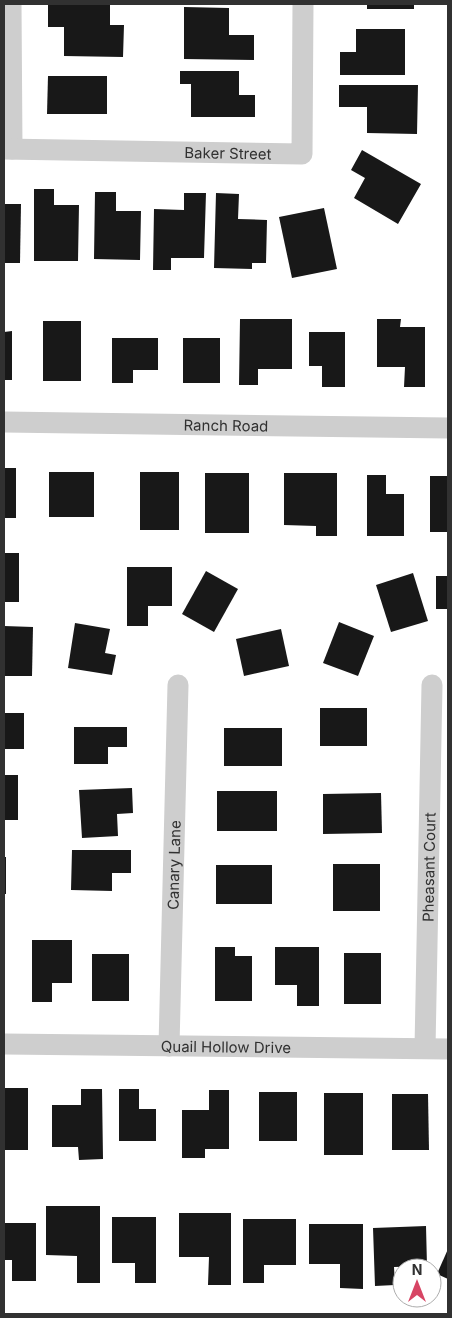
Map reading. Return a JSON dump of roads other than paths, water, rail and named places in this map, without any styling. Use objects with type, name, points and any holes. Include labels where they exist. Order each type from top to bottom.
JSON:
[{"type":"street","points":[[8,149],[11,4]]},
{"type":"street","name":"Baker Street","points":[[8,149],[302,154],[303,4]]},
{"type":"street","name":"Ranch Road","points":[[4,422],[448,428]]},
{"type":"street","name":"Canary Lane","points":[[169,1046],[178,685]]},
{"type":"street","name":"Pheasant Court","points":[[424,1048],[432,685]]},
{"type":"street","name":"Quail Hollow Drive","points":[[4,1044],[448,1049]]}]
